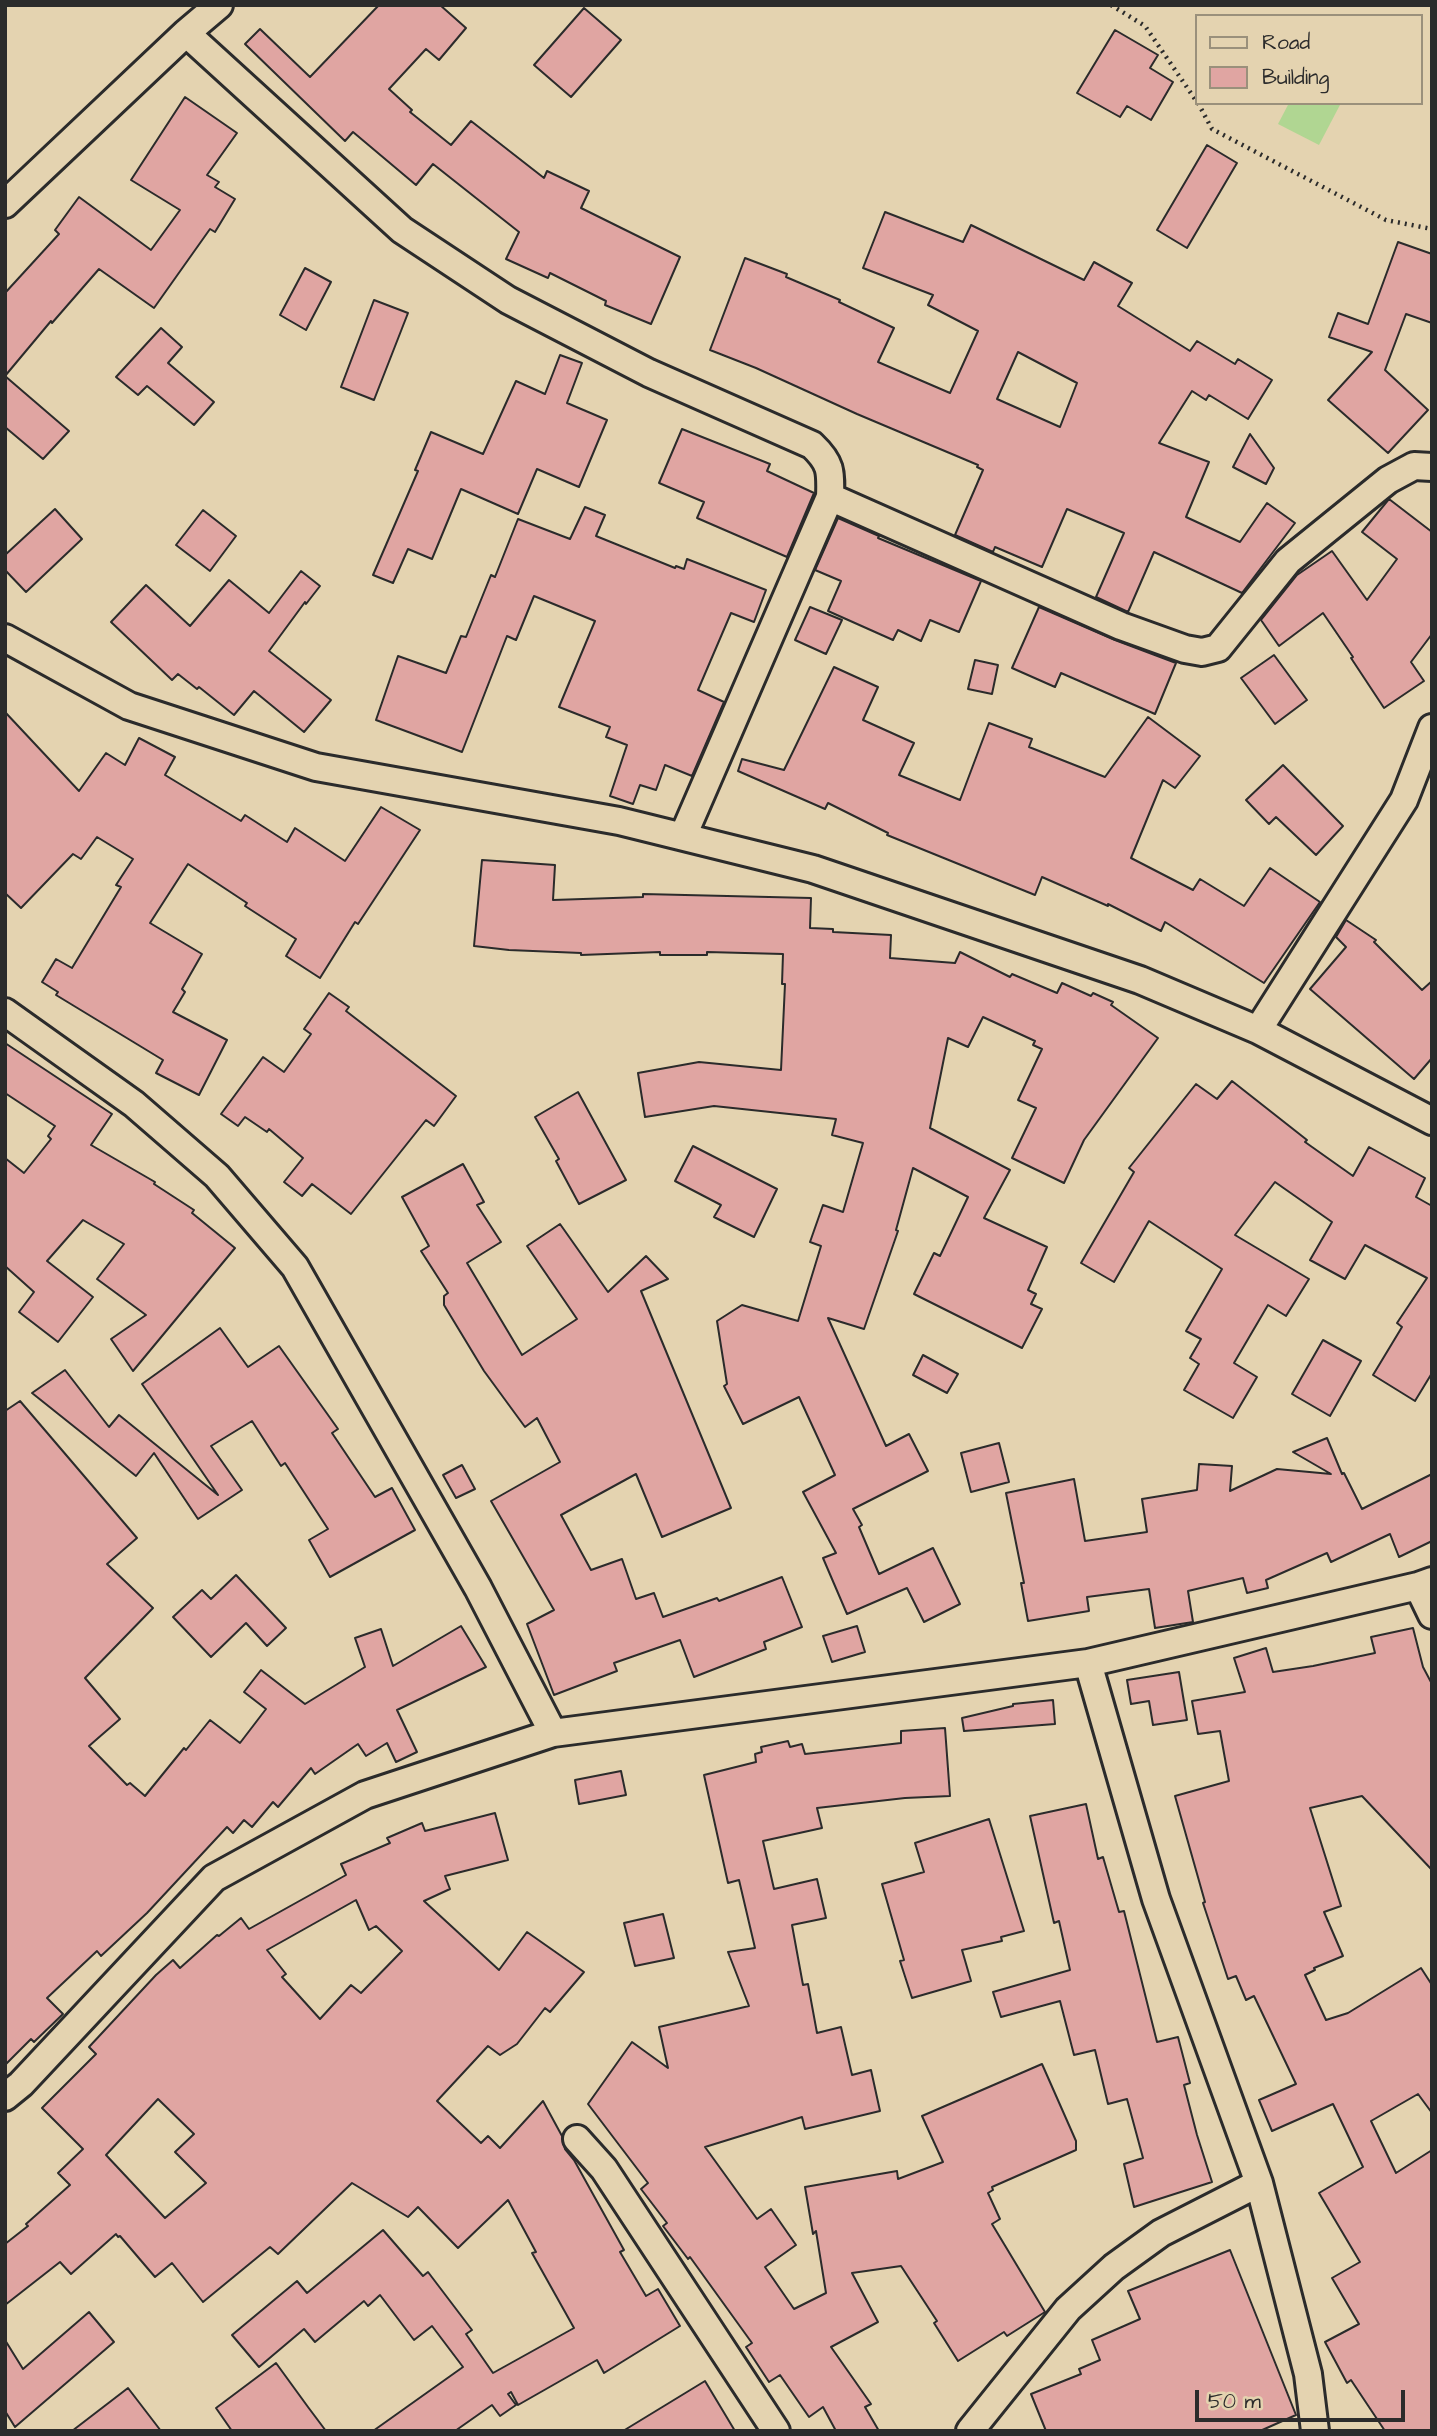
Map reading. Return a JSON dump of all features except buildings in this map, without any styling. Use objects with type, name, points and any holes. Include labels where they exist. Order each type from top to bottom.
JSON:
[{"type":"street","points":[[5,204],[219,5]]},
{"type":"street","points":[[186,33],[402,230],[508,300],[649,373],[811,445],[825,457],[831,473],[831,497],[683,836]]},
{"type":"street","points":[[831,497],[1121,626],[1185,649],[1202,652],[1217,648],[1288,561],[1388,480],[1414,466],[1432,467]]},
{"type":"street","points":[[5,638],[129,706],[316,768],[619,821],[813,869],[1140,980],[1258,1030],[1432,1121]]},
{"type":"street","points":[[1258,1030],[1404,800],[1432,728]]},
{"type":"street","points":[[5,1012],[134,1104],[217,1176],[295,1267],[478,1588],[553,1733]]},
{"type":"street","points":[[5,2096],[21,2084],[214,1878],[365,1795],[553,1733],[1088,1662],[1425,1584],[1432,1615]]},
{"type":"street","points":[[1088,1662],[1156,1899],[1259,2183],[1308,2374],[1315,2431]]},
{"type":"street","points":[[578,2139],[604,2169],[776,2431]]},
{"type":"street","points":[[970,2431],[1068,2309],[1114,2267],[1161,2233],[1259,2183]]},
{"type":"path","points":[[1111,5],[1144,26],[1196,99]]},
{"type":"path","points":[[1199,105],[1212,129],[1386,220],[1432,229]]},
{"type":"green space","points":[[1288,105],[1340,105],[1319,145],[1278,124]]}]
